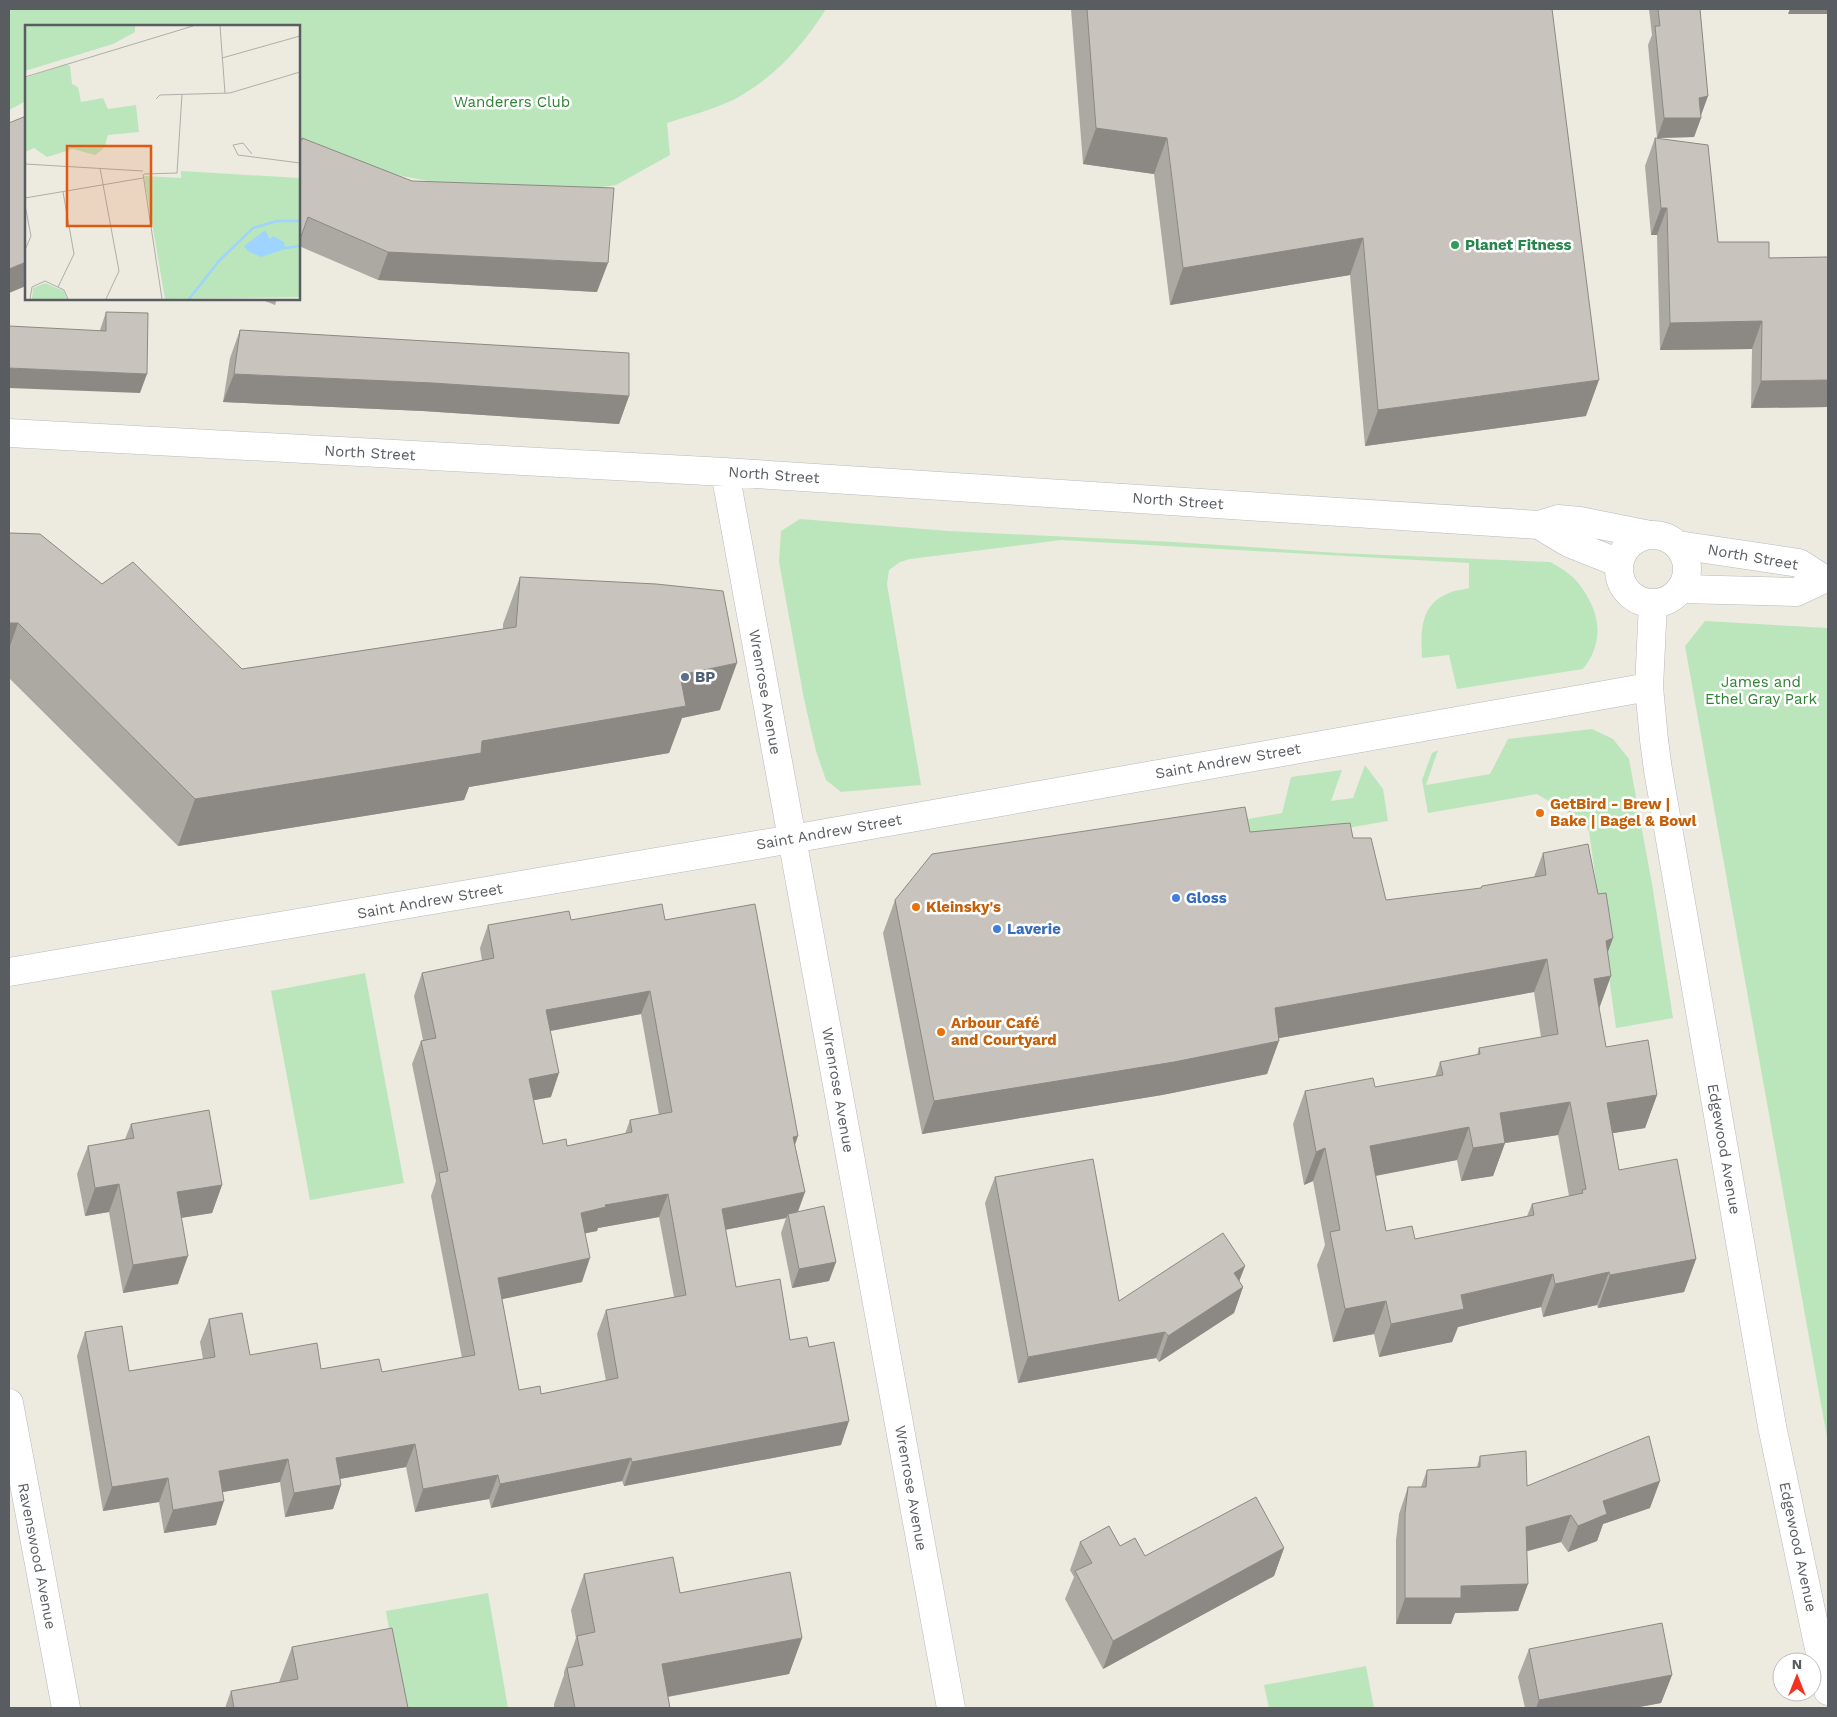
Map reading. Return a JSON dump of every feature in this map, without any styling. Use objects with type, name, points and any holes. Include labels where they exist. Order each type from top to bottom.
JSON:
[{"type":"street","name":"North Street","points":[[9,433],[726,472],[1539,525],[1558,520],[1580,521],[1650,535]]},
{"type":"street","name":"Wrenrose Avenue","points":[[726,472],[951,1708]]},
{"type":"street","name":"North Street","points":[[1539,525],[1569,543],[1619,563]]},
{"type":"street","points":[[1650,535],[1664,537],[1678,545],[1686,558],[1687,574],[1681,589],[1669,599],[1653,603],[1639,600],[1627,591],[1620,578],[1619,563],[1625,550],[1635,540],[1650,535]]},
{"type":"street","name":"North Street","points":[[1678,545],[1799,563],[1826,579]]},
{"type":"street","name":"North Street","points":[[1681,589],[1796,592],[1826,579]]},
{"type":"street","name":"Edgewood Avenue","points":[[1653,603],[1649,687],[1658,770],[1772,1426],[1828,1691]]},
{"type":"street","name":"Saint Andrew Street","points":[[9,972],[792,839],[1649,687]]},
{"type":"street","name":"Ravenswood Avenue","points":[[9,1403],[66,1708]]},
{"type":"green space","name":"Wanderers Club","points":[[9,9],[826,9],[797,49],[761,82],[725,104],[667,123],[670,155],[616,185],[560,193],[504,195],[402,176],[328,153],[300,139],[300,25],[25,25],[25,102],[9,110]]},
{"type":"green space","points":[[800,519],[948,531],[1174,542],[1339,553],[1550,562],[1573,577],[1587,596],[1592,605],[1597,624],[1596,643],[1589,661],[1583,669],[1457,689],[1449,655],[1422,658],[1422,629],[1427,612],[1439,598],[1451,592],[1469,588],[1469,563],[1061,540],[910,559],[900,562],[889,570],[887,584],[921,785],[841,792],[826,780],[816,751],[804,699],[779,562],[781,531]]},
{"type":"green space","name":"James and Ethel Gray Park","points":[[1705,621],[1828,628],[1828,1443],[1685,646]]},
{"type":"green space","points":[[1592,729],[1613,739],[1629,759],[1652,884],[1673,1018],[1616,1028],[1589,831],[1585,823],[1537,794],[1428,813],[1422,780],[1432,753],[1438,750],[1426,785],[1490,774],[1508,739]]},
{"type":"green space","points":[[1365,765],[1383,789],[1388,821],[1266,842],[1226,823],[1282,813],[1291,777],[1342,770],[1331,801],[1353,798]]},
{"type":"green space","points":[[365,973],[404,1183],[310,1200],[271,991]]},
{"type":"green space","points":[[488,1593],[508,1708],[402,1708],[386,1611]]},
{"type":"green space","points":[[1366,1666],[1374,1708],[1269,1708],[1264,1685]]},
{"type":"building","name":"Planet Fitness","points":[[1087,9],[1552,9],[1599,380],[1378,410],[1363,238],[1183,268],[1167,138],[1096,128]]},
{"type":"building","points":[[1658,9],[1700,9],[1708,96],[1699,98],[1701,118],[1664,118],[1655,26],[1660,26]]},
{"type":"building","points":[[25,116],[25,262],[9,269],[9,123]]},
{"type":"building","points":[[302,138],[412,181],[614,188],[608,263],[388,252],[308,217],[300,239],[300,139],[302,140]]},
{"type":"building","points":[[1655,138],[1708,145],[1718,242],[1769,242],[1769,258],[1828,257],[1828,380],[1761,381],[1762,321],[1670,323],[1667,208],[1661,208]]},
{"type":"building","points":[[106,312],[148,313],[147,374],[9,368],[9,326],[106,331]]},
{"type":"building","points":[[240,330],[629,353],[629,396],[433,383],[234,374]]},
{"type":"building","points":[[9,533],[40,534],[102,584],[133,562],[242,669],[516,627],[520,577],[656,584],[723,591],[737,663],[680,675],[686,706],[482,741],[481,753],[195,799],[18,623],[9,623]]},
{"type":"building","points":[[1245,807],[1250,832],[1350,823],[1353,838],[1371,838],[1386,900],[1481,888],[1482,886],[1546,875],[1543,853],[1588,844],[1598,894],[1606,893],[1613,938],[1606,941],[1611,976],[1594,979],[1606,1047],[1648,1040],[1657,1095],[1607,1103],[1619,1170],[1677,1159],[1696,1259],[1610,1275],[1609,1272],[1555,1284],[1553,1274],[1461,1295],[1464,1309],[1391,1324],[1386,1301],[1345,1309],[1330,1232],[1340,1230],[1325,1148],[1316,1152],[1305,1091],[1373,1078],[1375,1087],[1443,1075],[1440,1062],[1480,1054],[1479,1048],[1558,1034],[1547,959],[1275,1008],[1279,1041],[1174,1062],[934,1101],[895,900],[932,854]],"holes":[[[1570,1102],[1586,1189],[1582,1190],[1583,1193],[1532,1204],[1534,1215],[1415,1239],[1412,1226],[1386,1231],[1370,1146],[1469,1127],[1473,1148],[1505,1143],[1500,1113]]]},
{"type":"building","points":[[662,904],[665,920],[755,904],[798,1136],[793,1137],[805,1192],[722,1209],[736,1287],[780,1279],[790,1340],[807,1337],[809,1347],[834,1342],[849,1421],[632,1462],[631,1458],[500,1484],[498,1475],[423,1489],[415,1444],[336,1458],[341,1485],[294,1493],[288,1459],[219,1471],[224,1501],[173,1510],[168,1478],[112,1487],[85,1332],[122,1326],[129,1371],[215,1357],[209,1319],[242,1313],[250,1355],[317,1343],[321,1369],[379,1359],[382,1372],[475,1355],[439,1173],[448,1171],[421,1041],[436,1038],[422,973],[494,958],[488,925],[569,911],[571,920]],"holes":[[[650,991],[672,1112],[630,1120],[632,1132],[567,1146],[566,1139],[543,1144],[529,1079],[559,1073],[546,1010]],[[668,1194],[686,1295],[606,1310],[618,1378],[541,1394],[540,1386],[519,1390],[498,1278],[590,1258],[581,1213],[606,1207],[605,1205]]]},
{"type":"building","points":[[209,1110],[222,1185],[177,1192],[188,1256],[133,1265],[119,1184],[95,1188],[88,1146],[134,1138],[131,1124]]},
{"type":"building","points":[[1093,1159],[1119,1301],[1223,1233],[1245,1266],[1234,1273],[1243,1287],[1168,1336],[1165,1332],[1028,1357],[995,1177]]},
{"type":"building","points":[[824,1206],[836,1262],[799,1269],[788,1214]]},
{"type":"building","points":[[1649,1436],[1660,1481],[1603,1501],[1607,1514],[1578,1526],[1571,1515],[1526,1527],[1528,1584],[1461,1586],[1461,1598],[1405,1598],[1405,1513],[1408,1487],[1426,1487],[1427,1470],[1480,1467],[1480,1456],[1526,1451],[1527,1486]]},
{"type":"building","points":[[1256,1497],[1284,1548],[1113,1641],[1075,1571],[1092,1563],[1080,1542],[1109,1526],[1120,1546],[1135,1538],[1145,1556]]},
{"type":"building","points":[[673,1557],[680,1593],[790,1572],[802,1638],[662,1664],[670,1708],[575,1708],[567,1668],[583,1665],[577,1636],[595,1632],[584,1574]]},
{"type":"building","points":[[1662,1623],[1672,1675],[1539,1700],[1529,1649]]},
{"type":"building","points":[[392,1628],[408,1708],[234,1708],[231,1691],[298,1679],[292,1647]]},
{"type":"place","name":"Planet Fitness","points":[[1455,245]]},
{"type":"place","name":"BP","points":[[685,677]]},
{"type":"place","name":"GetBird - Brew | Bake | Bagel & Bowl","points":[[1540,813]]},
{"type":"place","name":"Gloss","points":[[1176,898]]},
{"type":"place","name":"Kleinsky's","points":[[916,907]]},
{"type":"place","name":"Laverie","points":[[997,929]]},
{"type":"place","name":"Arbour Café and Courtyard","points":[[941,1032]]}]
